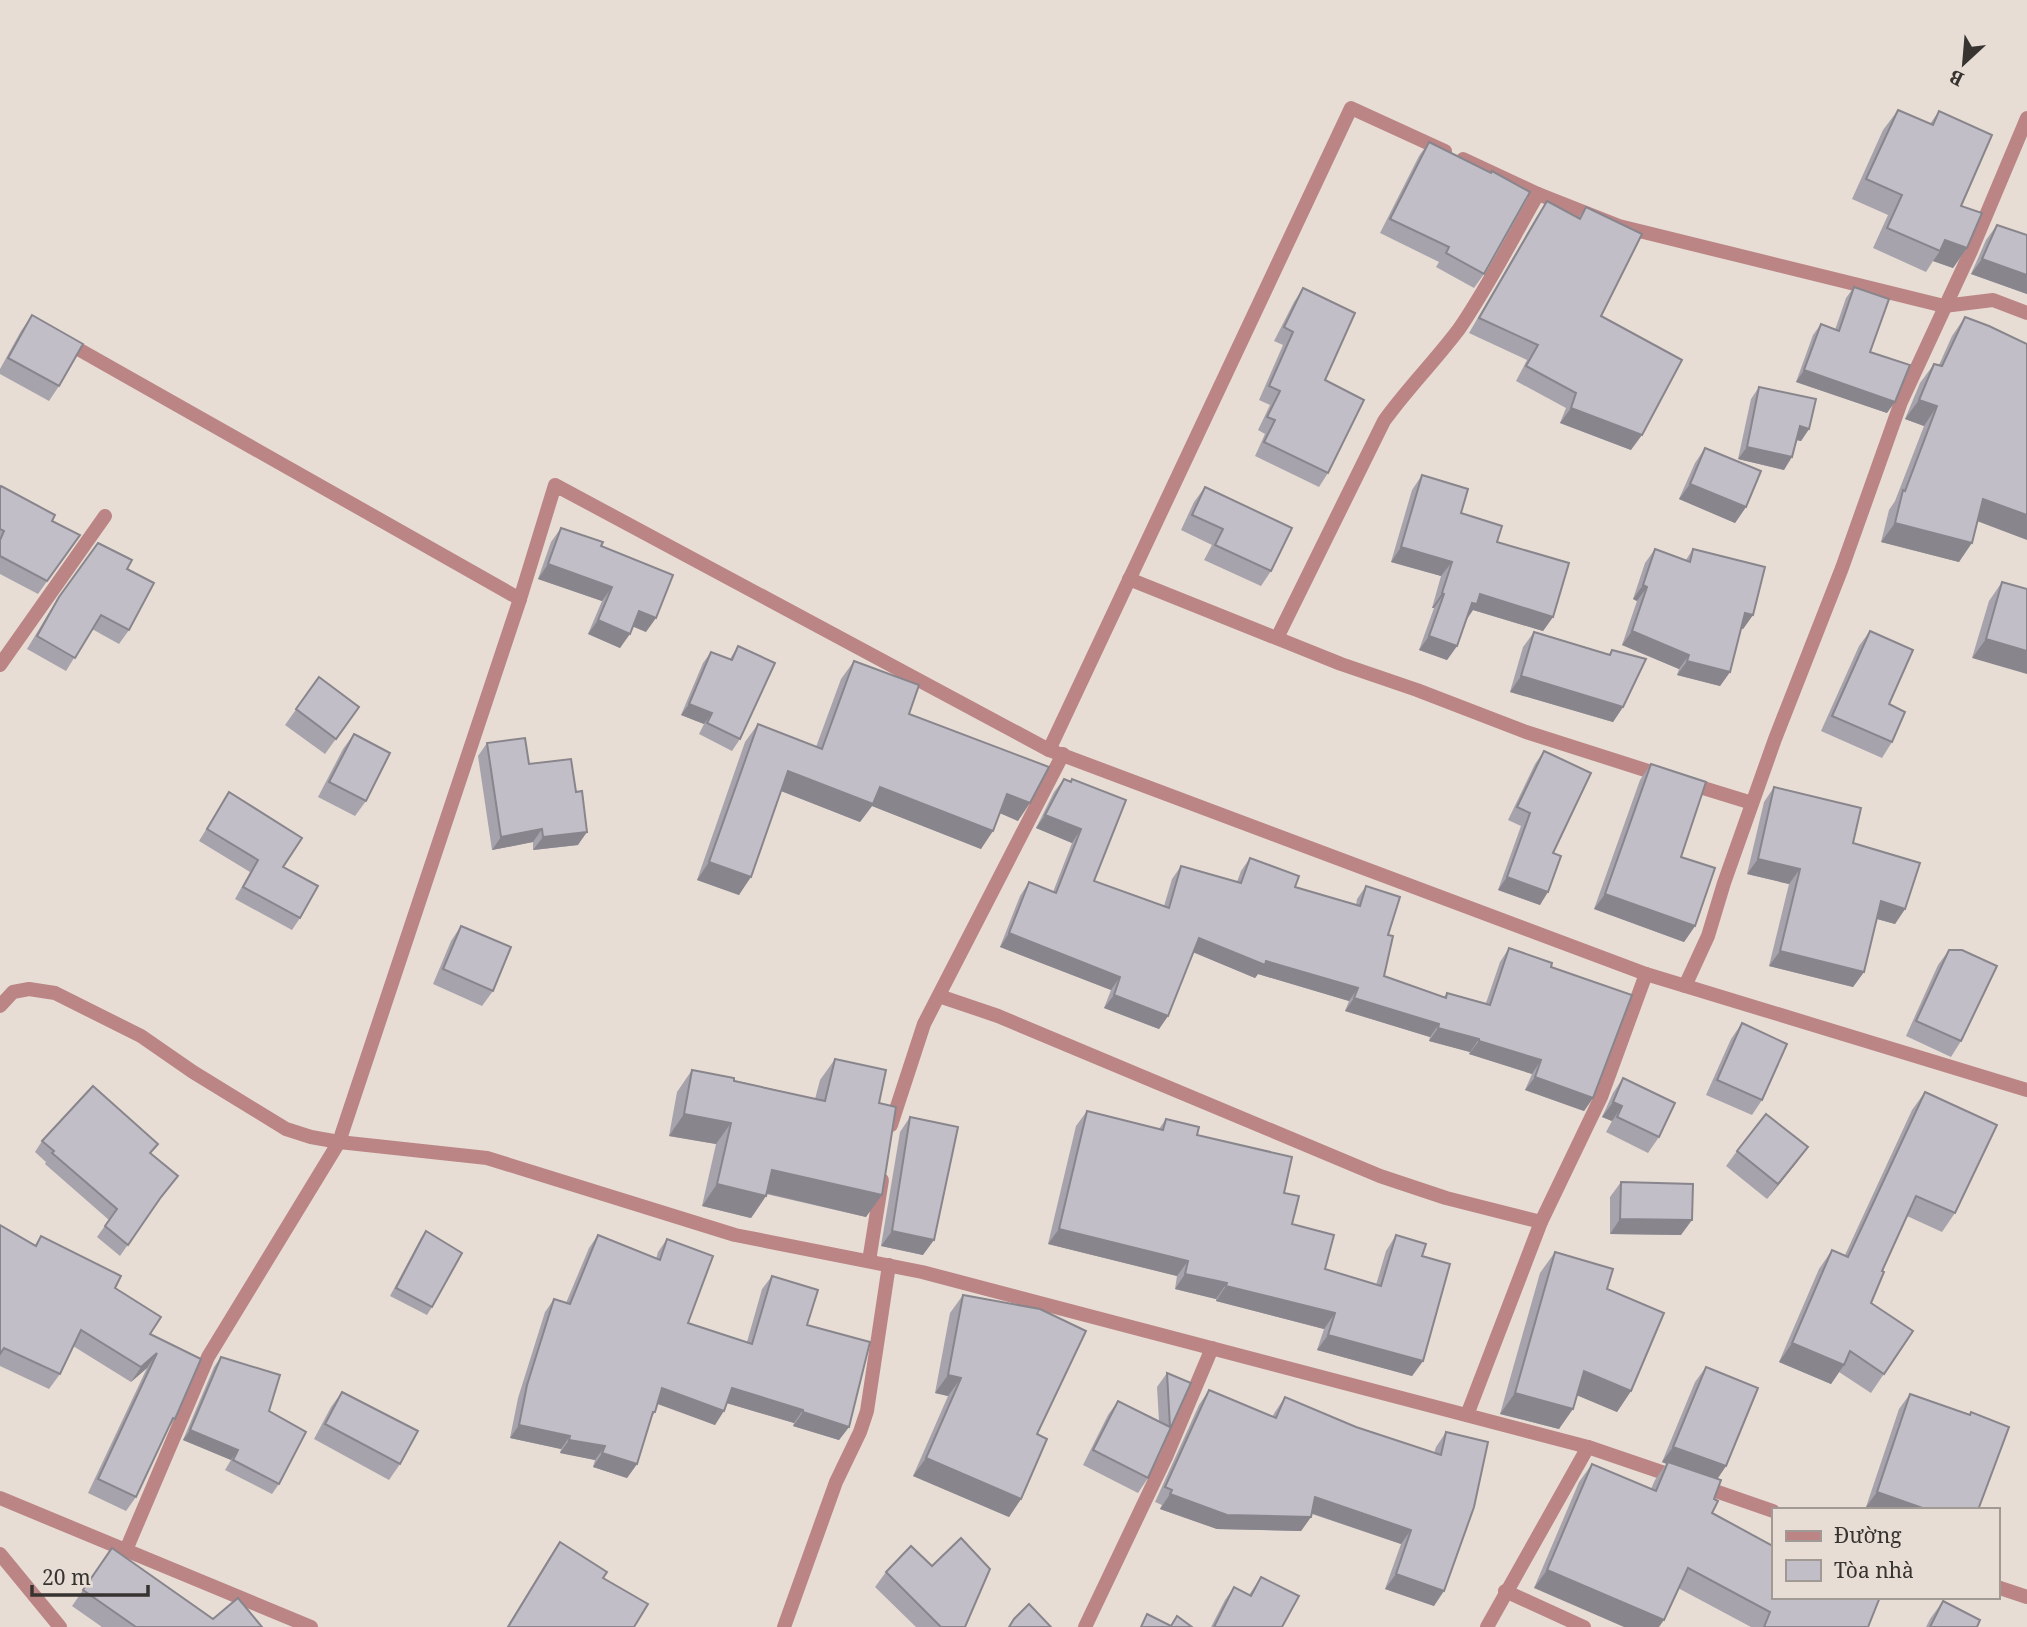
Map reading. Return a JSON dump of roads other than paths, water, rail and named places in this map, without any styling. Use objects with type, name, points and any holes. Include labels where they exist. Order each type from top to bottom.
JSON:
[{"type":"street","points":[[888,1146],[892,1120],[924,1024],[1056,752],[1129,579],[1351,108],[1538,194],[1619,226],[1944,306],[1993,300],[2027,313]]},
{"type":"street","points":[[1685,986],[1709,936],[1724,883],[1775,739],[1843,568],[1901,402],[2027,118]]},
{"type":"street","points":[[1277,638],[1384,421],[1398,400],[1440,354],[1461,326],[1538,194]]},
{"type":"street","points":[[48,332],[520,599]]},
{"type":"street","points":[[127,1550],[208,1357],[339,1142],[520,599],[555,485],[1056,752],[1646,974],[2027,1090]]},
{"type":"street","points":[[0,664],[105,516]]},
{"type":"street","points":[[1129,579],[1341,664],[1526,732],[1595,756],[1752,803]]},
{"type":"street","points":[[1467,1415],[1541,1222],[1601,1097],[1646,974]]},
{"type":"street","points":[[0,1006],[13,992],[29,989],[55,993],[141,1035],[193,1072],[286,1129],[311,1137],[487,1158],[735,1235],[889,1265],[1588,1447],[1772,1511]]},
{"type":"street","points":[[939,996],[998,1016],[1380,1176],[1446,1198],[1541,1222]]},
{"type":"street","points":[[869,1261],[884,1171]]},
{"type":"street","points":[[783,1627],[836,1482],[860,1432],[866,1411],[889,1265]]},
{"type":"street","points":[[1085,1627],[1156,1480],[1212,1348]]},
{"type":"street","points":[[1487,1627],[1588,1447]]},
{"type":"street","points":[[0,1498],[310,1627]]},
{"type":"street","points":[[0,1554],[60,1627]]},
{"type":"street","points":[[1999,1588],[2027,1597]]},
{"type":"street","points":[[1505,1591],[1584,1627]]}]
